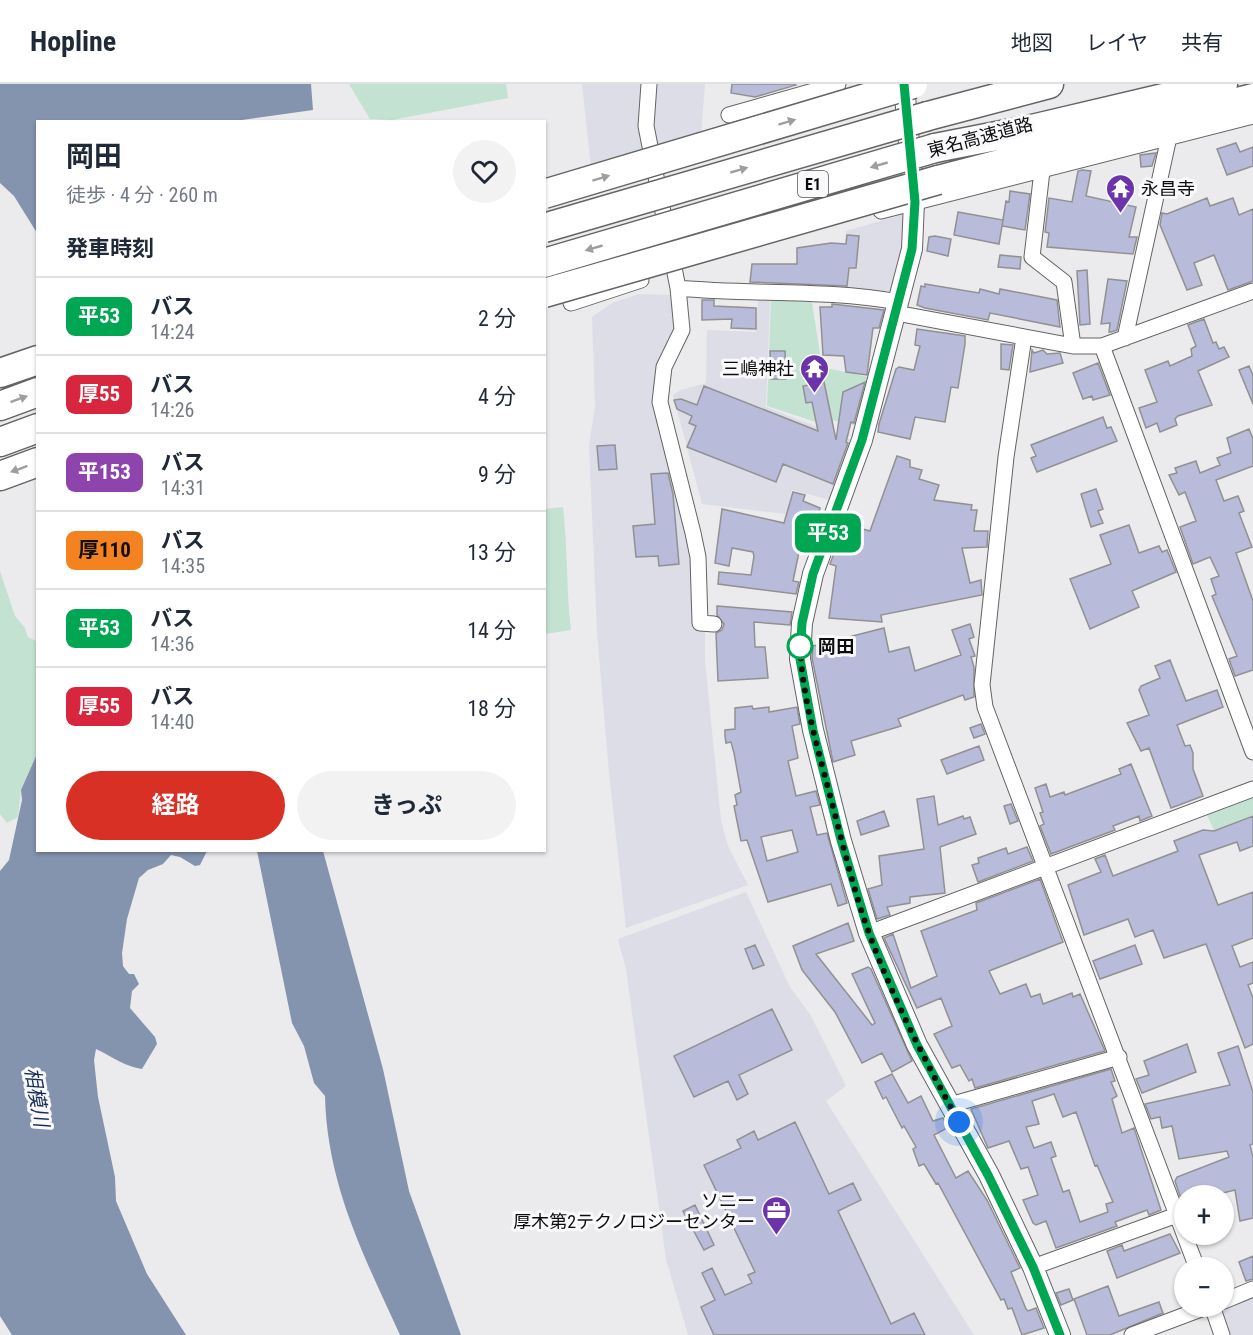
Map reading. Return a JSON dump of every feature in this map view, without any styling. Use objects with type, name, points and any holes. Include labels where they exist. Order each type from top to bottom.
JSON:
[{"type":"highway","points":[[546,193],[849,92],[896,84]]},
{"type":"highway","points":[[849,92],[913,84]]},
{"type":"highway","points":[[928,116],[1024,84]]},
{"type":"highway","name":"東名高速道路","points":[[546,227],[928,116],[1049,84]]},
{"type":"highway","name":"東名高速道路","points":[[546,262],[935,148],[1175,84]]},
{"type":"highway","points":[[935,148],[1032,129],[1221,85]]},
{"type":"highway","points":[[558,298],[938,180],[1253,98]]},
{"type":"highway","points":[[0,374],[36,361]]},
{"type":"highway","points":[[0,406],[36,393]]},
{"type":"highway","points":[[0,442],[36,429]]},
{"type":"highway","points":[[0,476],[36,463]]},
{"type":"street","points":[[649,84],[646,126],[675,269],[682,330],[664,367],[660,402],[696,549],[700,623],[714,624]]},
{"type":"street","points":[[904,84],[915,202],[912,249],[862,440],[813,574],[800,636],[800,659],[813,730],[841,840],[869,933],[917,1045],[988,1175],[1033,1267],[1060,1335]]},
{"type":"street","points":[[729,115],[849,92]]},
{"type":"street","points":[[558,298],[675,269],[915,202],[1253,116]]},
{"type":"street","points":[[1125,338],[1169,138]]},
{"type":"street","points":[[1042,171],[1032,257],[1064,282],[1073,346]]},
{"type":"street","points":[[678,288],[723,292],[871,297],[897,308],[1073,346],[1102,346],[1253,291]]},
{"type":"street","points":[[1024,337],[1006,457],[982,685],[985,707],[1174,1207]]},
{"type":"street","points":[[1102,346],[1253,752]]},
{"type":"street","points":[[869,933],[1253,789]]},
{"type":"street","points":[[950,1105],[1119,1057]]},
{"type":"street","points":[[1033,1267],[1174,1216]]},
{"type":"street","points":[[1234,1297],[1253,1290]]},
{"type":"street","points":[[1132,1335],[1180,1317]]},
{"type":"street","points":[[1215,1317],[1222,1335]]},
{"type":"shaded area","points":[[582,84],[705,84],[701,135],[591,168]]},
{"type":"shaded area","points":[[904,214],[909,216],[895,294],[841,289],[846,231]]},
{"type":"shaded area","points":[[639,294],[673,295],[675,331],[657,371],[655,402],[692,555],[694,629],[705,630],[705,661],[721,820],[728,846],[748,885],[626,928],[609,773],[597,632],[589,445],[595,407],[592,317],[612,303]]},
{"type":"shaded area","points":[[758,299],[770,300],[766,407],[856,442],[834,501],[792,490],[786,514],[702,504],[673,395],[681,390],[706,383],[707,330],[756,332]]},
{"type":"shaded area","points":[[746,892],[790,987],[810,1014],[846,1086],[826,1101],[974,1335],[688,1335],[666,1259],[626,969],[618,939]]},
{"type":"shaded area","points":[[1253,1295],[1253,1335],[1231,1335],[1224,1317],[1234,1317],[1234,1302]]},
{"type":"green space","points":[[349,84],[506,84],[508,98],[392,120],[370,119]]},
{"type":"green space","points":[[771,300],[812,302],[822,367],[873,378],[860,426],[832,420],[825,425],[767,406]]},
{"type":"green space","points":[[563,507],[571,630],[546,634],[546,509]]},
{"type":"green space","points":[[0,571],[15,616],[25,628],[28,637],[36,641],[36,756],[21,790],[18,817],[7,823],[0,814]]},
{"type":"green space","points":[[1253,798],[1253,815],[1214,830],[1207,815]]},
{"type":"water","points":[[0,84],[311,84],[313,110],[242,120],[36,120],[36,231],[14,196],[0,183]]},
{"type":"water","name":"相模川","points":[[36,756],[36,852],[206,852],[200,865],[195,866],[180,857],[171,855],[163,864],[148,870],[139,878],[127,919],[122,953],[123,966],[129,974],[134,974],[139,984],[132,991],[130,1008],[155,1037],[157,1044],[142,1069],[124,1064],[96,1049],[94,1060],[98,1097],[115,1177],[116,1201],[147,1274],[186,1335],[12,1335],[0,1316],[0,871],[9,860],[22,800],[21,790]]},
{"type":"water","points":[[257,852],[323,852],[383,1069],[409,1191],[461,1335],[400,1335],[373,1277],[350,1219],[332,1160],[325,1096],[314,1083],[304,1046],[292,1023]]},
{"type":"building","points":[[732,84],[796,85],[755,97],[731,93]]},
{"type":"building","points":[[1236,143],[1240,152],[1253,147],[1253,166],[1227,175],[1217,149]]},
{"type":"building","points":[[1156,153],[1152,166],[1141,167],[1140,155]]},
{"type":"building","points":[[1078,171],[1091,171],[1086,196],[1136,207],[1129,237],[1137,237],[1133,254],[1047,247],[1049,233],[1045,232],[1049,198],[1072,202]]},
{"type":"building","points":[[1010,191],[1030,194],[1025,230],[1002,226]]},
{"type":"building","points":[[1207,198],[1210,206],[1233,198],[1239,215],[1253,209],[1253,281],[1228,290],[1214,255],[1194,263],[1202,285],[1187,290],[1160,225],[1162,213],[1167,214]]},
{"type":"building","points":[[958,212],[1003,220],[999,244],[954,235]]},
{"type":"building","points":[[847,235],[859,236],[856,268],[849,268],[847,286],[750,282],[752,264],[797,264],[797,248],[831,243],[846,244]]},
{"type":"building","points":[[929,237],[951,239],[948,256],[927,251]]},
{"type":"building","points":[[1000,255],[1021,257],[1020,269],[998,267]]},
{"type":"building","points":[[1087,270],[1090,324],[1080,325],[1077,271]]},
{"type":"building","points":[[1108,279],[1127,281],[1117,330],[1111,332],[1109,332],[1110,323],[1101,324]]},
{"type":"building","points":[[925,284],[979,293],[980,289],[999,294],[1000,289],[1057,300],[1060,327],[990,313],[988,320],[925,308],[917,305],[921,286],[925,287]]},
{"type":"building","points":[[702,300],[714,300],[714,306],[756,308],[756,329],[731,328],[732,319],[702,320]]},
{"type":"building","points":[[832,304],[884,310],[879,328],[873,328],[867,375],[846,372],[844,356],[823,355],[820,307],[832,307]]},
{"type":"building","points":[[1204,319],[1213,343],[1216,342],[1219,349],[1224,347],[1229,357],[1198,371],[1212,405],[1178,416],[1175,419],[1177,425],[1160,432],[1157,423],[1146,428],[1139,408],[1157,402],[1145,370],[1168,361],[1170,366],[1192,356],[1191,349],[1196,346],[1188,325]]},
{"type":"building","points":[[917,329],[965,336],[965,344],[958,388],[951,387],[945,422],[915,417],[910,439],[878,432],[896,369],[899,367],[914,370],[920,346],[915,345]]},
{"type":"building","points":[[1001,344],[1013,345],[1009,370],[1001,369]]},
{"type":"building","points":[[1032,350],[1034,353],[1043,350],[1047,354],[1060,353],[1063,363],[1030,372]]},
{"type":"building","points":[[770,351],[785,351],[786,379],[771,379]]},
{"type":"building","points":[[1098,363],[1110,395],[1093,400],[1092,396],[1083,399],[1073,373]]},
{"type":"building","points":[[1249,366],[1253,375],[1253,404],[1239,370]]},
{"type":"building","points":[[819,379],[819,383],[824,382],[836,440],[843,392],[865,382],[854,423],[851,422],[846,442],[848,443],[833,484],[783,464],[776,482],[687,447],[696,426],[689,423],[692,416],[677,409],[674,400],[681,399],[697,405],[704,386],[818,431],[812,402],[806,403],[803,386]]},
{"type":"building","points":[[1103,417],[1107,428],[1111,427],[1117,441],[1037,472],[1031,458],[1036,456],[1031,445]]},
{"type":"building","points":[[1249,429],[1253,439],[1253,466],[1216,480],[1224,501],[1238,496],[1244,511],[1239,513],[1252,547],[1236,553],[1253,601],[1253,670],[1235,676],[1229,659],[1237,656],[1212,596],[1216,594],[1211,579],[1219,576],[1210,557],[1193,564],[1180,527],[1196,521],[1185,492],[1179,495],[1169,475],[1177,473],[1175,468],[1196,461],[1200,473],[1220,465],[1217,458],[1231,453],[1227,438]]},
{"type":"building","points":[[615,445],[617,469],[599,470],[597,446]]},
{"type":"building","points":[[897,456],[910,460],[910,467],[922,470],[919,479],[939,485],[934,500],[972,505],[971,510],[977,510],[974,531],[988,531],[987,547],[962,548],[970,583],[981,580],[982,595],[881,615],[882,622],[829,618],[836,566],[830,564],[845,524],[870,531]]},
{"type":"building","points":[[668,473],[673,494],[679,564],[659,566],[658,556],[636,557],[633,526],[655,524],[651,474]]},
{"type":"building","points":[[1096,489],[1103,509],[1098,511],[1103,523],[1091,527],[1081,494]]},
{"type":"building","points":[[793,492],[805,495],[803,501],[820,508],[817,520],[806,518],[793,581],[799,582],[796,594],[718,584],[719,572],[751,575],[754,556],[753,552],[732,548],[729,566],[715,563],[722,509],[784,523]]},
{"type":"building","points":[[1129,525],[1139,553],[1159,546],[1162,552],[1167,550],[1176,572],[1132,591],[1139,607],[1090,629],[1070,579],[1111,564],[1100,535]]},
{"type":"building","points":[[717,606],[792,612],[790,625],[754,622],[755,647],[765,647],[768,678],[718,681],[716,633],[722,630],[724,624],[717,615]]},
{"type":"building","points":[[970,624],[974,637],[969,639],[975,656],[971,657],[974,667],[974,697],[965,700],[963,695],[898,719],[901,726],[851,741],[855,755],[833,762],[812,658],[813,646],[884,628],[889,652],[909,647],[915,671],[961,655],[952,630]]},
{"type":"building","points":[[1170,660],[1186,701],[1217,690],[1223,707],[1177,725],[1185,746],[1190,745],[1193,753],[1193,769],[1203,796],[1171,808],[1149,748],[1141,751],[1127,723],[1149,715],[1139,690],[1141,686],[1160,678],[1155,666]]},
{"type":"building","points":[[769,707],[769,712],[797,707],[800,724],[792,726],[798,758],[788,761],[796,796],[816,791],[820,805],[810,807],[817,835],[827,833],[847,903],[838,906],[831,884],[768,902],[747,840],[741,841],[734,806],[737,805],[735,795],[741,792],[734,753],[731,742],[726,743],[725,730],[735,729],[735,708]],"holes":[[[792,830],[798,852],[767,861],[761,837]]]},
{"type":"building","points":[[981,724],[985,734],[974,738],[970,728]]},
{"type":"building","points":[[979,746],[984,760],[947,774],[941,760]]},
{"type":"building","points":[[1131,764],[1152,816],[1140,821],[1139,816],[1113,826],[1115,830],[1051,854],[1040,826],[1044,824],[1040,813],[1043,812],[1035,788],[1046,784],[1050,797],[1064,792],[1065,795],[1121,774],[1119,769]]},
{"type":"building","points":[[934,796],[938,825],[963,816],[964,819],[970,817],[976,834],[940,847],[945,893],[910,897],[910,903],[887,907],[890,915],[877,919],[868,889],[882,885],[879,856],[924,849],[917,799]]},
{"type":"building","points":[[1011,804],[1018,821],[1010,824],[1004,806]]},
{"type":"building","points":[[884,811],[889,826],[861,835],[857,821]]},
{"type":"building","points":[[1253,816],[1253,846],[1240,851],[1237,842],[1199,855],[1218,905],[1253,892],[1253,938],[1232,946],[1240,967],[1253,962],[1253,983],[1248,985],[1253,998],[1253,1044],[1245,1048],[1206,944],[1164,958],[1153,930],[1135,937],[1128,919],[1084,935],[1068,885],[1101,872],[1095,859],[1105,855],[1113,876],[1178,851],[1174,841],[1203,830],[1214,831]]},
{"type":"building","points":[[1027,847],[1033,861],[978,882],[972,865],[979,863],[978,858],[1006,848],[1008,854]]},
{"type":"building","points":[[1040,879],[1063,942],[989,971],[1000,994],[1026,984],[1031,997],[1040,994],[1043,1004],[1072,993],[1073,997],[1080,994],[1105,1051],[975,1088],[972,1079],[969,1081],[960,1065],[952,1068],[934,1034],[952,1026],[941,998],[917,1008],[884,938],[893,934],[911,988],[937,976],[921,931],[977,910],[976,903]]},
{"type":"building","points":[[848,923],[854,941],[816,954],[872,1025],[875,1023],[852,974],[868,967],[871,969],[912,1061],[892,1072],[882,1053],[862,1063],[835,1012],[802,970],[793,946]]},
{"type":"building","points":[[755,945],[764,965],[753,969],[745,949]]},
{"type":"building","points":[[1135,945],[1142,964],[1100,979],[1093,961]]},
{"type":"building","points":[[772,1009],[792,1050],[739,1075],[748,1094],[737,1100],[728,1081],[694,1097],[674,1056]]},
{"type":"building","points":[[1187,1044],[1196,1072],[1142,1093],[1136,1079],[1149,1075],[1144,1061]]},
{"type":"building","points":[[1238,1046],[1253,1092],[1253,1144],[1250,1145],[1253,1157],[1253,1218],[1240,1221],[1234,1185],[1176,1185],[1175,1181],[1177,1177],[1229,1157],[1227,1151],[1179,1159],[1172,1126],[1162,1128],[1160,1117],[1151,1119],[1145,1104],[1230,1085],[1218,1053]]},
{"type":"building","points":[[1111,1069],[1115,1081],[1111,1082],[1117,1096],[1112,1099],[1122,1133],[1134,1128],[1161,1210],[1149,1215],[1147,1210],[1115,1222],[1117,1226],[1056,1248],[1046,1221],[1036,1225],[1033,1223],[1023,1200],[1038,1195],[1028,1167],[1021,1169],[1009,1141],[988,1148],[971,1109]],"holes":[[[1054,1094],[1063,1117],[1076,1112],[1095,1166],[1097,1165],[1113,1202],[1106,1204],[1108,1212],[1080,1222],[1069,1190],[1063,1192],[1051,1158],[1056,1156],[1051,1142],[1034,1148],[1026,1127],[1039,1124],[1032,1101]]]},
{"type":"building","points":[[892,1074],[908,1103],[921,1096],[933,1121],[943,1118],[949,1127],[934,1135],[956,1178],[968,1171],[987,1200],[1020,1268],[1011,1272],[1026,1309],[1028,1311],[1036,1308],[1044,1328],[1022,1335],[1012,1308],[1008,1309],[1004,1299],[1001,1300],[938,1183],[936,1184],[924,1164],[919,1166],[913,1149],[916,1147],[904,1126],[902,1128],[886,1097],[883,1099],[875,1082]]},
{"type":"building","points":[[795,1122],[829,1194],[853,1183],[861,1200],[838,1211],[891,1324],[914,1313],[925,1335],[714,1335],[701,1307],[715,1300],[702,1273],[712,1268],[725,1295],[752,1283],[748,1275],[755,1272],[704,1165],[741,1148],[737,1140],[754,1131],[758,1140]]},
{"type":"building","points":[[695,1205],[714,1245],[704,1250],[683,1211]]},
{"type":"building","points":[[1170,1234],[1180,1253],[1117,1278],[1107,1251],[1122,1245],[1124,1251]]},
{"type":"building","points":[[1253,1256],[1253,1279],[1246,1281],[1239,1262]]},
{"type":"building","points":[[1108,1286],[1119,1316],[1159,1302],[1163,1313],[1110,1335],[1087,1335],[1074,1299]]},
{"type":"building","points":[[1069,1289],[1073,1300],[1061,1305],[1056,1293]]},
{"type":"bus line","name":"平53","points":[[904,84],[915,202],[912,249],[862,440],[808,591],[800,636],[800,659],[813,730],[841,840],[869,933],[917,1045],[988,1175],[1033,1267],[1060,1335]]},
{"type":"place","name":"永昌寺","points":[[1120,214]]},
{"type":"place","name":"三嶋神社","points":[[815,394]]},
{"type":"place","name":"岡田","points":[[800,646]]},
{"type":"place","name":"ソニー 厚木第2テクノロジーセンター","points":[[776,1236]]},
{"type":"route","points":[[800,646],[800,636],[800,659],[813,730],[841,840],[869,933],[917,1045],[959,1122]]}]
